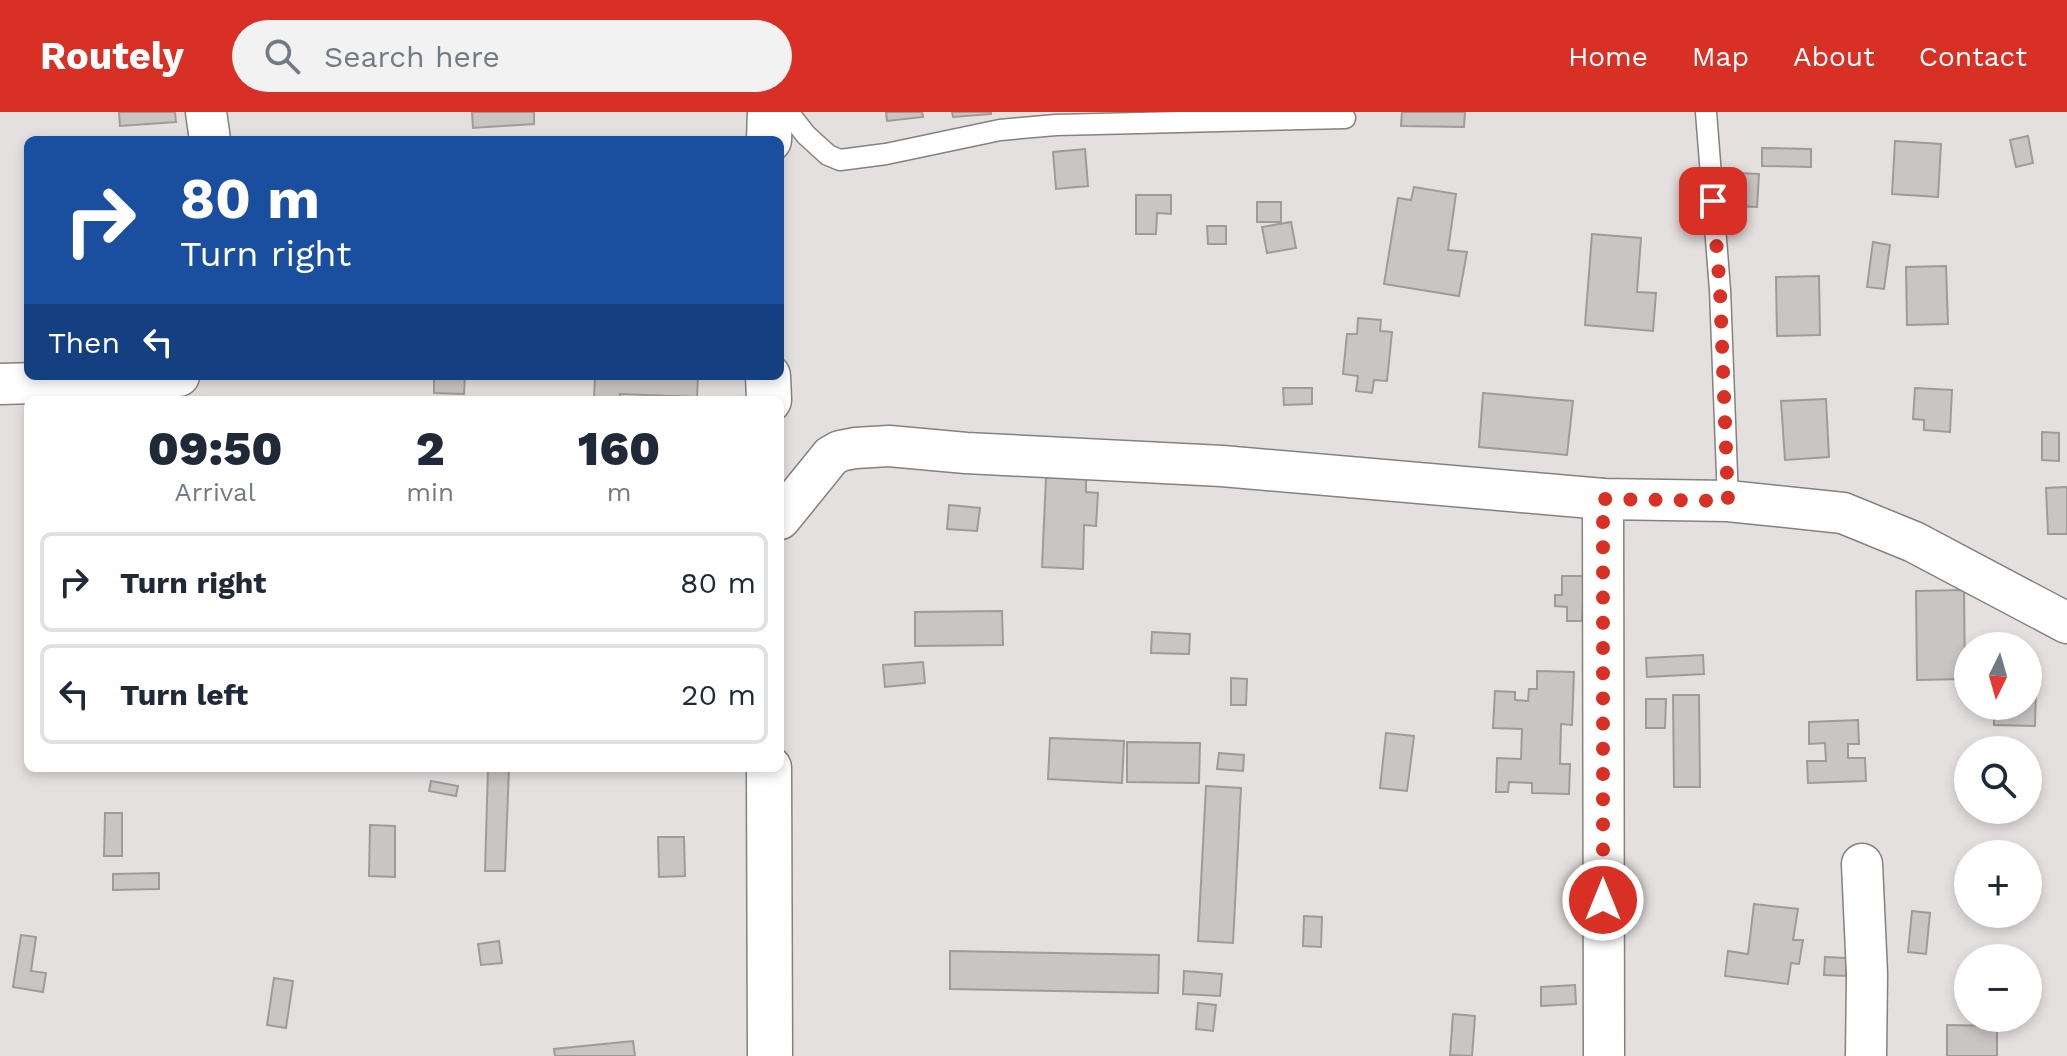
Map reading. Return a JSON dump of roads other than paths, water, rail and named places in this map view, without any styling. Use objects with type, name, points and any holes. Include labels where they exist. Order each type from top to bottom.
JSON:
[{"type":"main road","points":[[769,136],[770,112]]},
{"type":"main road","points":[[769,772],[770,1056]]},
{"type":"street","points":[[206,112],[209,136]]},
{"type":"street","points":[[0,384],[149,380]]},
{"type":"street","points":[[784,514],[831,456],[855,448],[889,446],[1222,466],[1603,499],[1728,501],[1843,513],[1914,542],[2067,623]]},
{"type":"street","points":[[1603,499],[1604,1056]]},
{"type":"street","points":[[1862,864],[1867,974],[1866,1056]]},
{"type":"lane","points":[[788,112],[806,135],[828,155],[840,160],[886,154],[1000,130],[1056,125],[1345,118]]},
{"type":"lane","points":[[1706,112],[1720,290],[1728,501]]}]
